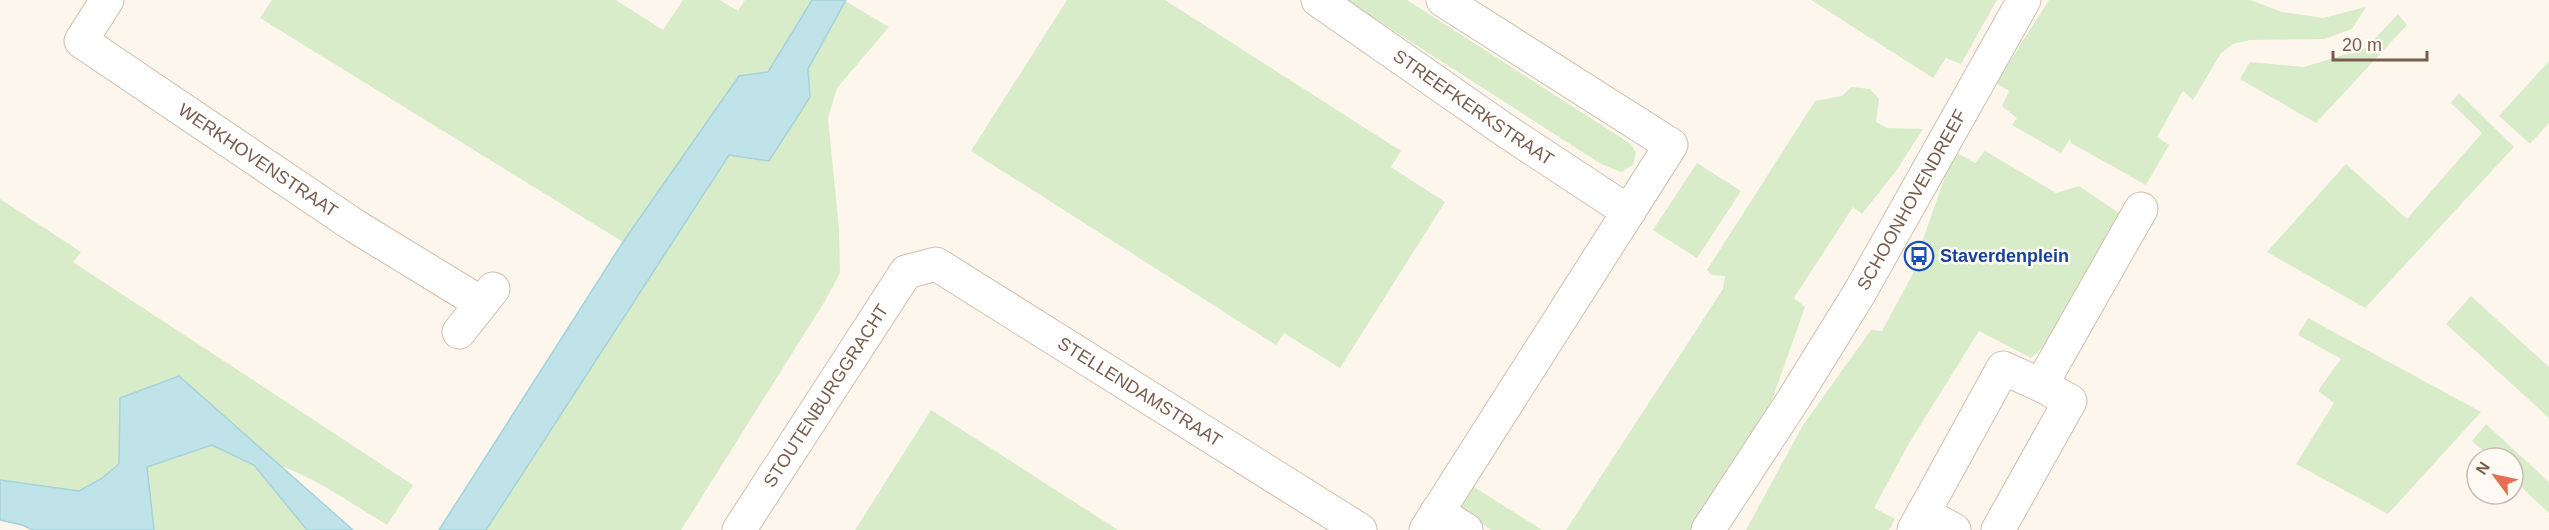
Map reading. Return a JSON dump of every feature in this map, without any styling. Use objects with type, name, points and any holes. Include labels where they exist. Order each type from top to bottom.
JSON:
[{"type":"street","name":"WERKHOVENSTRAAT","points":[[107,0],[81,40],[355,226],[487,296],[459,332]]},
{"type":"street","name":"STREEFKERKSTRAAT","points":[[1318,0],[1509,133],[1629,212]]},
{"type":"street","points":[[1443,0],[1671,145],[1432,521],[1467,530]]},
{"type":"street","name":"SCHOONHOVENDREEF","points":[[1708,530],[1860,292],[2024,0]]},
{"type":"street","points":[[2041,385],[2141,209]]},
{"type":"street","name":"STELLENDAMSTRAAT","points":[[918,268],[936,264],[1360,530]]},
{"type":"street","name":"STOUTENBURGGRACHT","points":[[739,530],[906,272],[918,268]]},
{"type":"street","points":[[1954,530],[1918,521],[2003,368],[2041,385],[2070,402],[1998,530]]},
{"type":"street","name":"SCHOONHOVENDREEF","points":[[1730,530],[1795,397]]},
{"type":"green space","points":[[272,0],[616,0],[663,30],[683,0],[720,0],[738,11],[745,0],[812,0],[768,72],[739,76],[623,242],[260,18]]},
{"type":"green space","points":[[1067,0],[1165,0],[1401,151],[1391,167],[1445,202],[1340,368],[1284,333],[1276,345],[971,151]]},
{"type":"green space","points":[[1346,0],[1407,0],[1631,144],[1636,153],[1633,165],[1621,172],[1601,164]]},
{"type":"green space","points":[[1811,0],[1997,0],[1961,64],[1946,58],[1933,78]]},
{"type":"green space","points":[[2049,0],[2250,0],[2282,12],[2323,18],[2366,7],[2352,29],[2324,39],[2250,40],[2233,44],[2221,53],[2193,100],[2183,91],[2157,137],[2169,145],[2146,185],[2071,143],[2070,139],[2061,153],[2012,125],[2017,118],[2002,106],[2009,91],[1996,83]]},
{"type":"green space","points":[[845,1],[889,27],[837,88],[828,118],[839,229],[840,273],[825,301],[681,530],[486,530],[729,155],[769,160],[809,97],[808,69]]},
{"type":"green space","points":[[2398,14],[2407,25],[2316,123],[2240,79],[2250,62],[2304,67],[2366,48]]},
{"type":"green space","points":[[2549,61],[2549,123],[2530,144],[2499,116]]},
{"type":"green space","points":[[1851,87],[1870,89],[1879,99],[1876,122],[1887,128],[1923,129],[1896,171],[1862,214],[1853,207],[1794,298],[1805,307],[1772,400],[1694,530],[1566,530],[1723,289],[1725,276],[1711,275],[1707,270],[1815,101],[1842,96]]},
{"type":"green space","points":[[2459,93],[2514,147],[2365,308],[2267,252],[2346,164],[2407,219],[2482,133],[2451,103]]},
{"type":"green space","points":[[1954,151],[1975,163],[1985,151],[2056,193],[2079,186],[2126,218],[2060,332],[2031,358],[1979,331],[1908,445],[1874,508],[1895,519],[1889,530],[1746,530],[1803,425],[1871,330],[1882,331],[1925,251],[1921,245]]},
{"type":"green space","points":[[1697,163],[1741,191],[1697,258],[1653,230]]},
{"type":"green space","points":[[0,199],[81,252],[73,262],[413,485],[387,525],[299,473],[262,461],[243,459],[254,465],[307,530],[154,530],[147,467],[179,456],[119,464],[101,479],[79,491],[0,480]]},
{"type":"green space","points":[[2471,296],[2549,367],[2549,418],[2446,324]]},
{"type":"green space","points":[[2308,318],[2481,412],[2388,514],[2296,464],[2334,403],[2318,391],[2341,359],[2298,335]]},
{"type":"green space","points":[[931,410],[1118,530],[855,530]]},
{"type":"green space","points":[[2486,424],[2510,446],[2478,446],[2472,441]]},
{"type":"green space","points":[[2525,460],[2549,482],[2549,513],[2525,490]]},
{"type":"green space","points":[[1471,485],[1542,530],[1491,530],[1456,507]]},
{"type":"water","points":[[812,0],[846,0],[808,69],[810,97],[769,161],[729,155],[486,530],[439,530],[623,242],[739,76],[768,72]]},
{"type":"water","points":[[179,376],[353,530],[307,530],[254,465],[212,445],[147,467],[154,530],[33,530],[0,520],[0,480],[79,491],[101,479],[119,464],[120,398]]},
{"type":"place","name":"Staverdenplein","points":[[1919,256]]}]
